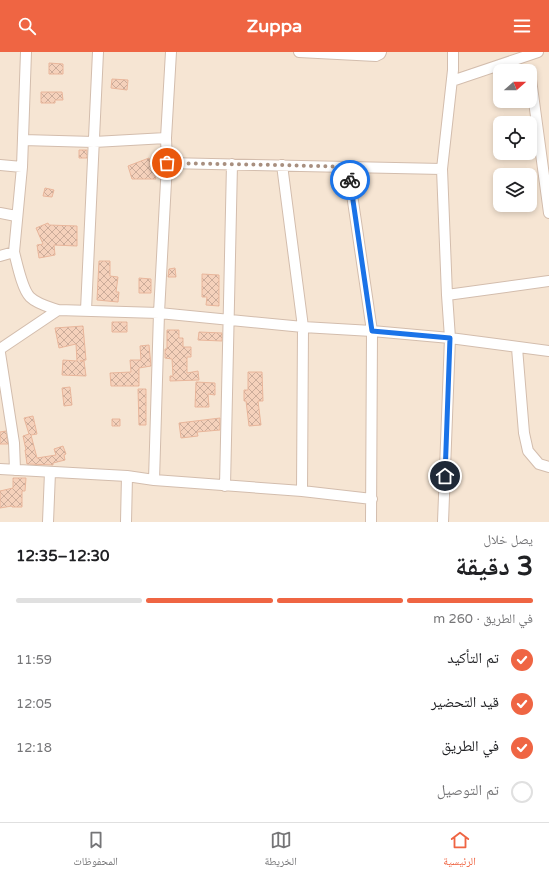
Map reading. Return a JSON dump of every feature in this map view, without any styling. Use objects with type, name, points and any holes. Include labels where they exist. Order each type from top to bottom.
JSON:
[{"type":"street","points":[[26,52],[22,167],[16,216],[14,252],[21,279],[29,296],[42,305],[58,310],[159,313],[303,327],[450,338],[549,351]]},
{"type":"street","points":[[86,310],[98,52]]},
{"type":"street","points":[[154,480],[159,313],[171,52]]},
{"type":"street","points":[[299,52],[376,56],[381,52]]},
{"type":"street","points":[[443,522],[450,338],[442,169],[454,70],[453,52]]},
{"type":"street","points":[[452,80],[533,53],[531,64]]},
{"type":"street","points":[[535,108],[549,213]]},
{"type":"street","points":[[23,140],[94,142],[166,138]]},
{"type":"street","points":[[167,163],[442,169]]},
{"type":"street","points":[[225,486],[232,164]]},
{"type":"street","points":[[0,165],[22,167]]},
{"type":"street","points":[[282,165],[303,327],[302,491]]},
{"type":"street","points":[[348,167],[372,331],[371,522]]},
{"type":"street","points":[[0,213],[16,216]]},
{"type":"street","points":[[0,256],[14,252]]},
{"type":"street","points":[[447,295],[549,281]]},
{"type":"street","points":[[0,349],[58,310]]},
{"type":"street","points":[[518,348],[524,433],[528,451],[539,464],[549,467]]},
{"type":"street","points":[[0,353],[14,443],[15,470]]},
{"type":"street","points":[[0,469],[127,476],[154,480],[302,491],[372,499]]},
{"type":"street","points":[[48,522],[50,472]]},
{"type":"street","points":[[126,522],[127,476]]},
{"type":"shaded area","points":[[0,52],[549,52],[549,522],[0,522]]},
{"type":"building","points":[[49,63],[63,64],[63,74],[49,74]]},
{"type":"building","points":[[112,79],[128,80],[127,90],[111,88]]},
{"type":"building","points":[[41,92],[62,92],[63,100],[55,100],[55,103],[41,103]]},
{"type":"building","points":[[79,150],[87,150],[87,158],[79,158]]},
{"type":"building","points":[[149,158],[156,179],[132,179],[128,166]]},
{"type":"building","points":[[45,188],[54,190],[52,197],[43,196]]},
{"type":"building","points":[[48,223],[49,225],[77,226],[77,246],[54,245],[55,255],[39,258],[37,245],[43,244],[36,228]]},
{"type":"building","points":[[99,261],[110,261],[110,276],[118,277],[116,292],[119,292],[118,302],[97,300]]},
{"type":"building","points":[[175,268],[176,277],[168,277],[169,269]]},
{"type":"building","points":[[202,274],[219,275],[219,306],[206,305],[207,297],[202,297]]},
{"type":"building","points":[[139,278],[151,279],[151,293],[139,293]]},
{"type":"building","points":[[112,322],[127,322],[127,332],[112,332]]},
{"type":"building","points":[[83,326],[86,360],[80,361],[84,361],[86,376],[62,375],[63,360],[77,361],[76,344],[59,348],[55,328]]},
{"type":"building","points":[[167,330],[179,330],[179,338],[183,338],[183,347],[191,347],[191,357],[187,357],[187,373],[198,371],[199,380],[170,381],[170,376],[173,376],[172,359],[165,358],[165,349],[167,349]]},
{"type":"building","points":[[199,332],[222,333],[222,341],[198,340]]},
{"type":"building","points":[[149,345],[151,366],[139,368],[139,386],[111,386],[110,373],[131,372],[130,360],[141,360],[140,346]]},
{"type":"building","points":[[248,372],[262,372],[263,401],[258,401],[261,425],[249,426],[246,401],[244,401],[244,390],[248,390]]},
{"type":"building","points":[[196,382],[215,383],[215,395],[208,394],[209,407],[195,407]]},
{"type":"building","points":[[70,387],[72,405],[64,406],[62,388]]},
{"type":"building","points":[[138,389],[146,389],[146,425],[139,425]]},
{"type":"building","points":[[33,416],[37,434],[31,435],[37,458],[56,455],[54,449],[63,446],[66,454],[64,455],[65,460],[53,463],[53,465],[27,464],[23,436],[29,434],[24,418]]},
{"type":"building","points":[[220,418],[220,430],[197,432],[198,436],[181,438],[179,423]]},
{"type":"building","points":[[112,419],[120,419],[120,426],[112,426]]},
{"type":"building","points":[[6,431],[8,444],[0,444],[0,432]]},
{"type":"building","points":[[13,478],[26,478],[25,491],[22,491],[22,507],[12,506],[0,508],[0,491],[13,488]]},
{"type":"way so far","points":[[167,163],[348,167],[350,180]]},
{"type":"route","points":[[350,180],[372,331],[450,338],[445,476]]}]
